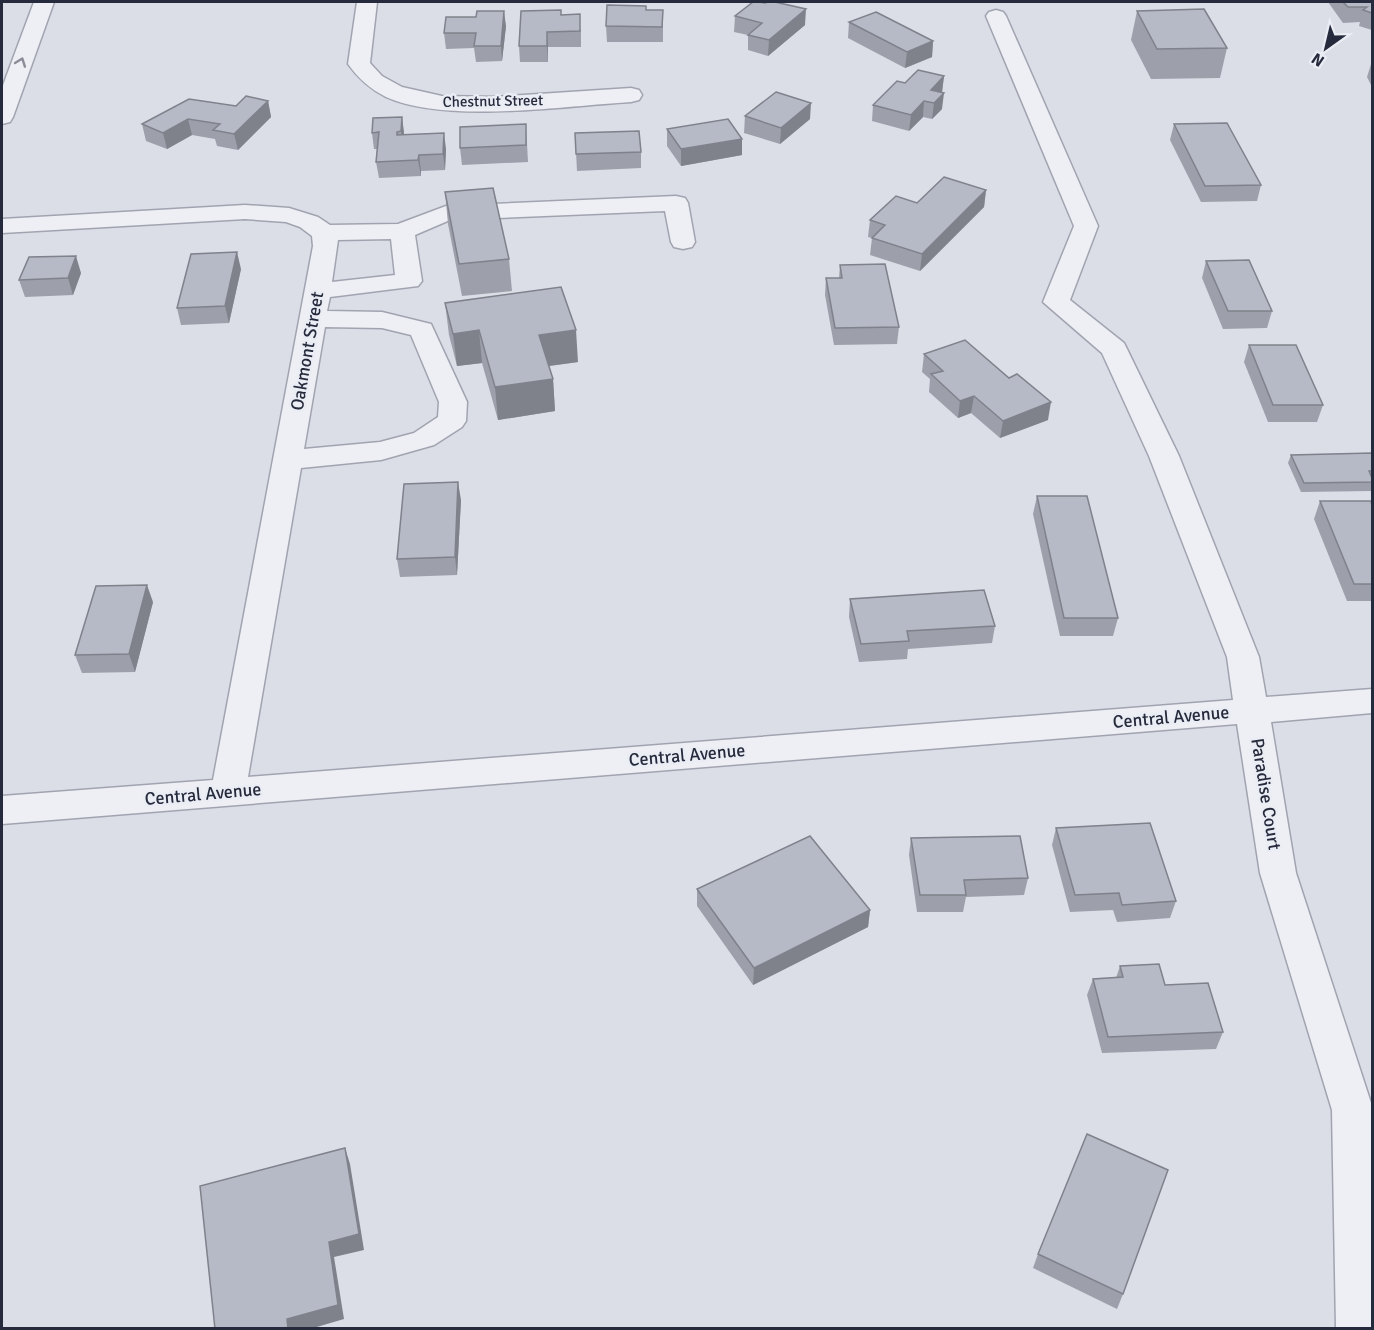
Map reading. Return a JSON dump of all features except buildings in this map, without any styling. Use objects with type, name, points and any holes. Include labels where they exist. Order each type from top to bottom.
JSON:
[{"type":"street","points":[[2,117],[44,2]]},
{"type":"street","name":"Chestnut Street","points":[[367,2],[359,64],[367,76],[396,93],[446,103],[479,104],[631,95]]},
{"type":"street","name":"Paradise Court","points":[[996,16],[1086,226],[1056,302],[1114,349],[1164,456],[1243,657],[1278,873],[1353,1110],[1359,1329]]},
{"type":"street","points":[[2,226],[245,212],[289,215],[309,222],[324,233],[402,231],[446,213],[676,203],[683,242]]},
{"type":"street","points":[[318,291],[409,281],[402,231]]},
{"type":"street","name":"Oakmont Street","points":[[228,792],[327,246],[324,233]]},
{"type":"street","points":[[288,460],[381,451],[424,439],[452,421],[453,402],[422,330],[405,323],[370,318],[313,319]]},
{"type":"street","name":"Central Avenue","points":[[2,810],[1372,701]]}]
